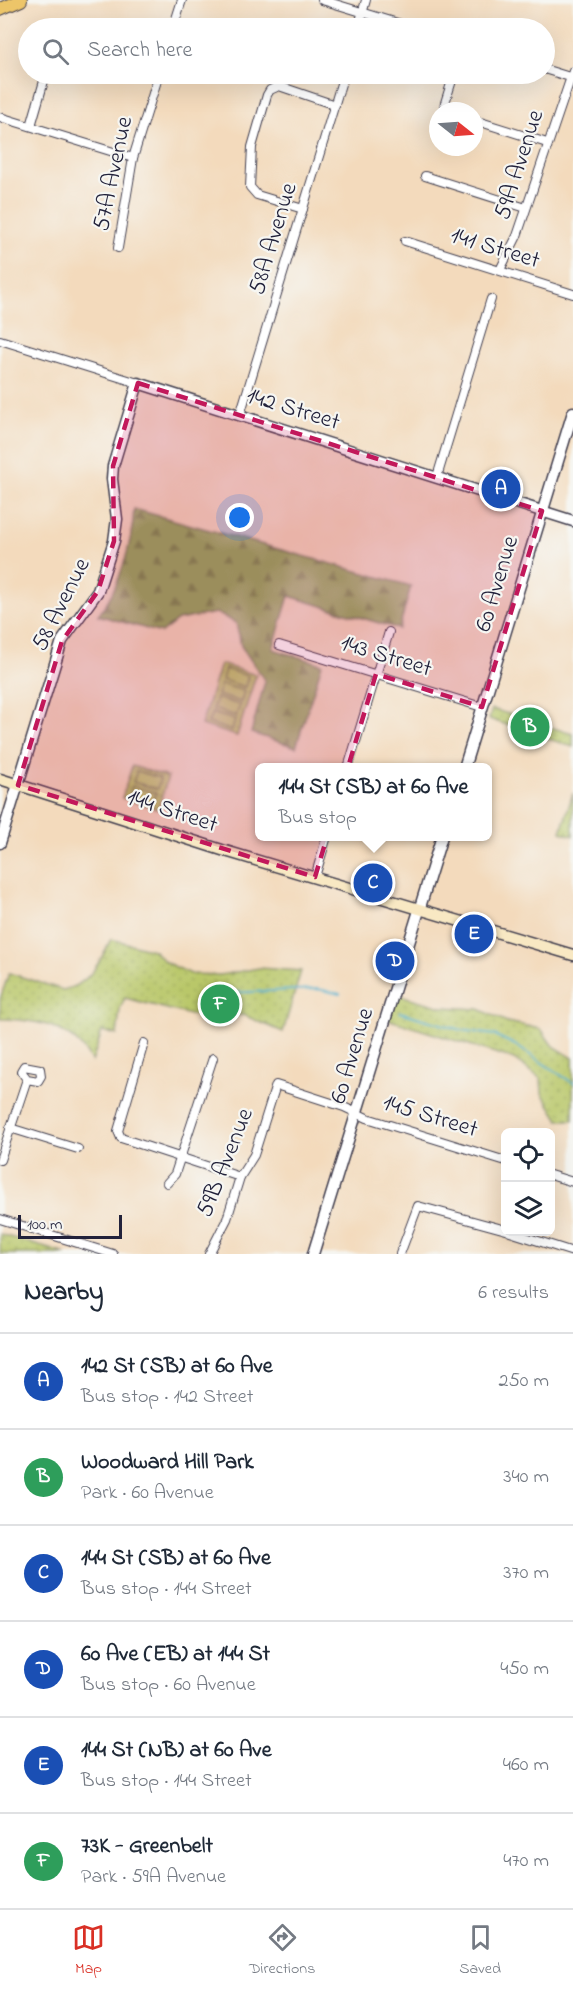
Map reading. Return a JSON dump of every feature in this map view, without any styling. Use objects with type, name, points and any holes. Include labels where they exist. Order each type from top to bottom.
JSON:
[{"type":"main road","points":[[0,9],[21,0]]},
{"type":"main road","name":"144 Street","points":[[0,779],[573,955]]},
{"type":"street","points":[[176,18],[182,0]]},
{"type":"street","points":[[322,0],[382,18]]},
{"type":"street","points":[[361,18],[366,0]]},
{"type":"street","points":[[555,71],[572,75]]},
{"type":"street","name":"59A Avenue","points":[[500,270],[517,236],[572,75]]},
{"type":"street","points":[[32,126],[43,84]]},
{"type":"street","name":"57A Avenue","points":[[118,248],[133,158],[156,84]]},
{"type":"street","name":"58A Avenue","points":[[240,415],[341,84]]},
{"type":"street","points":[[447,102],[452,84]]},
{"type":"street","points":[[303,209],[257,195],[250,187],[252,147],[270,90],[279,86],[335,105]]},
{"type":"street","points":[[0,117],[133,158]]},
{"type":"street","points":[[483,123],[547,143]]},
{"type":"street","points":[[425,177],[526,208]]},
{"type":"street","name":"141 Street","points":[[405,241],[573,294]]},
{"type":"street","points":[[437,477],[491,299]]},
{"type":"street","name":"142 Street","points":[[0,340],[573,521]]},
{"type":"street","name":"58 Avenue","points":[[0,843],[62,641],[98,591],[114,541],[117,519],[112,479],[113,466],[138,383]]},
{"type":"street","name":"60 Avenue","points":[[465,763],[573,412]]},
{"type":"street","points":[[349,763],[389,632]]},
{"type":"street","name":"143 Street","points":[[279,645],[482,707]]},
{"type":"street","points":[[315,877],[326,841]]},
{"type":"street","name":"60 Avenue","points":[[313,1254],[441,841]]},
{"type":"street","points":[[144,1043],[118,1134],[124,1140],[240,1177]]},
{"type":"street","points":[[167,1183],[175,1174],[213,1058]]},
{"type":"street","points":[[0,1160],[27,1079]]},
{"type":"street","name":"145 Street","points":[[276,1085],[357,1112],[367,1118],[501,1159]]},
{"type":"street","name":"59B Avenue","points":[[209,1254],[227,1220],[240,1177],[254,1155],[276,1085]]},
{"type":"street","points":[[10,1128],[78,1149]]},
{"type":"street","points":[[555,1177],[573,1182]]},
{"type":"street","points":[[400,1254],[418,1206],[501,1229]]},
{"type":"street","points":[[0,1219],[113,1254]]},
{"type":"street","points":[[523,1236],[573,1252]]},
{"type":"highlighted area","points":[[138,383],[542,511],[482,707],[376,674],[315,877],[18,785],[62,641],[98,591],[114,541],[113,466]]},
{"type":"green space","points":[[134,509],[411,586],[399,629],[289,596],[273,649],[322,664],[296,747],[251,733],[265,681],[241,646],[236,623],[216,613],[178,620],[161,633],[98,615],[113,592],[124,565],[131,537]]},
{"type":"green space","points":[[220,664],[256,675],[237,736],[201,725]]},
{"type":"green space","points":[[225,669],[248,676],[245,687],[222,680]]},
{"type":"green space","points":[[221,684],[244,691],[241,702],[217,695]]},
{"type":"green space","points":[[216,698],[240,705],[236,716],[213,709]]},
{"type":"green space","points":[[492,709],[573,734],[573,747],[489,719]]},
{"type":"green space","points":[[212,713],[235,720],[232,731],[208,723]]},
{"type":"green space","points":[[132,766],[168,777],[158,809],[122,798]]},
{"type":"green space","points":[[137,771],[160,778],[157,789],[133,782]]},
{"type":"green space","points":[[132,786],[156,793],[152,804],[129,796]]},
{"type":"green space","points":[[573,793],[573,836],[561,832]]},
{"type":"green space","points":[[111,939],[153,950],[165,962],[191,974],[220,975],[259,968],[301,971],[283,1032],[243,1015],[190,1015],[125,998],[120,1009],[117,1035],[102,1031],[92,1062],[75,1040],[64,1032],[41,1023],[0,1019],[0,999],[9,973],[63,990],[72,987],[93,971]]},
{"type":"green space","points":[[396,994],[442,1007],[479,1009],[507,1022],[541,1029],[552,1045],[573,1058],[573,1120],[559,1120],[542,1093],[541,1079],[514,1059],[387,1019]]},
{"type":"green space","points":[[0,1234],[66,1254],[0,1254]]},
{"type":"waterway","points":[[225,993],[318,989],[340,994]]},
{"type":"waterway","points":[[400,1012],[461,1030],[494,1035],[515,1045],[573,1083]]},
{"type":"place","name":"142 St (SB) at 60 Ave","points":[[501,489]]},
{"type":"place","name":"Woodward Hill Park","points":[[530,727]]},
{"type":"place","name":"144 St (SB) at 60 Ave","points":[[373,883]]},
{"type":"place","name":"144 St (NB) at 60 Ave","points":[[474,934]]},
{"type":"place","name":"60 Ave (EB) at 144 St","points":[[395,961]]},
{"type":"place","name":"73K - Greenbelt","points":[[220,1004]]}]
